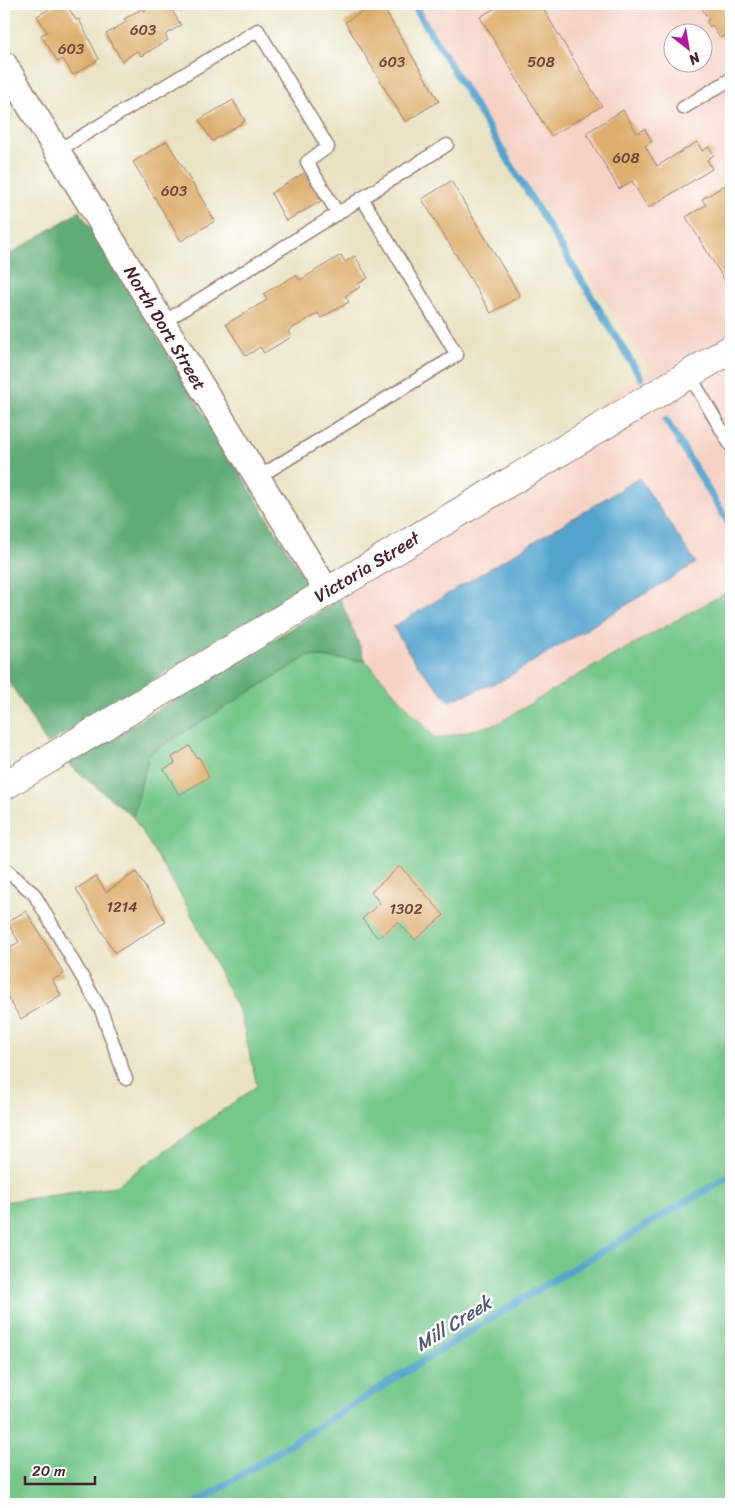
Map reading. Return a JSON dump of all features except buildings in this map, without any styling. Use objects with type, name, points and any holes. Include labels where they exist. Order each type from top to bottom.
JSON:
[{"type":"street","name":"North Dort Street","points":[[4,64],[326,592]]},
{"type":"street","name":"Victoria Street","points":[[4,786],[731,349]]},
{"type":"lane","points":[[57,151],[258,30],[328,147],[307,162],[338,214]]},
{"type":"lane","points":[[683,108],[731,79]]},
{"type":"lane","points":[[162,323],[447,146]]},
{"type":"lane","points":[[257,478],[457,355],[362,198]]},
{"type":"lane","points":[[689,374],[731,446]]},
{"type":"lane","points":[[4,870],[34,894],[101,1010],[126,1079]]},
{"type":"shaded area","points":[[410,4],[731,4],[731,333],[541,447],[650,369]]},
{"type":"shaded area","points":[[731,365],[731,598],[726,592],[573,678],[497,724],[436,739],[366,661],[340,599]],"holes":[[[696,563],[501,681],[449,701]]]},
{"type":"green space","points":[[80,211],[309,586],[47,744],[4,673],[4,258]]},
{"type":"green space","points":[[727,592],[731,597],[731,1504],[4,1504],[4,1202],[114,1187],[257,1086],[241,1016],[186,904],[133,817],[149,754],[308,656],[366,661],[436,739],[497,724],[573,678]]},
{"type":"green space","points":[[340,599],[366,661],[308,656],[149,754],[133,817],[68,764]]},
{"type":"water","points":[[639,478],[696,563],[501,681],[449,701],[415,662],[393,627]]},
{"type":"waterway","points":[[413,4],[641,378]]},
{"type":"waterway","points":[[666,420],[731,527]]},
{"type":"waterway","name":"Mill Creek","points":[[195,1504],[520,1300],[731,1175]]}]
